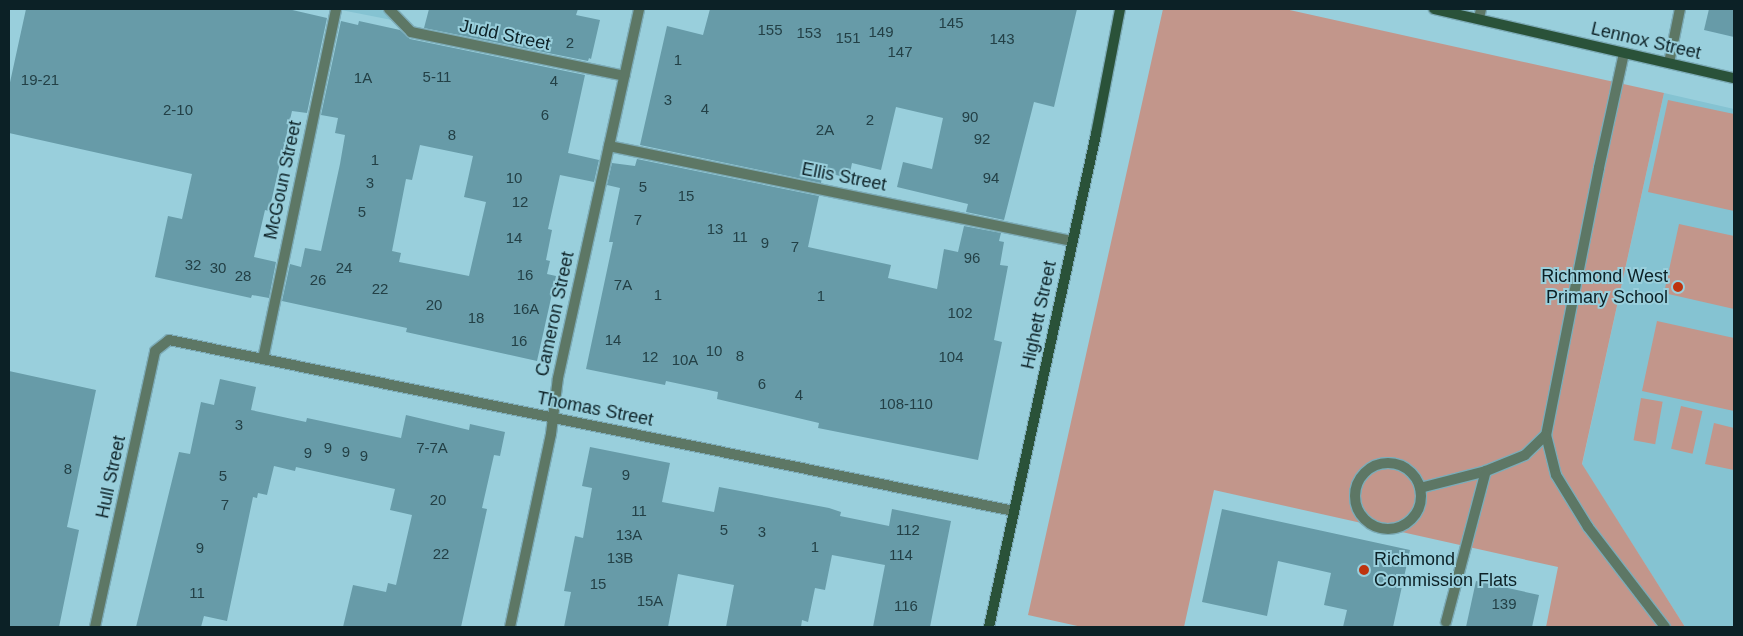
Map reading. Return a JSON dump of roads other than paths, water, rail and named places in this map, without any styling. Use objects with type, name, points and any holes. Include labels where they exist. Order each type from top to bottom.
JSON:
[{"type":"street","name":"McGoun Street","points":[[263,359],[336,9]]},
{"type":"street","name":"Judd Street","points":[[389,9],[410,32],[625,76]]},
{"type":"street","name":"Cameron Street","points":[[510,627],[551,434],[558,378],[639,9]]},
{"type":"street","name":"Highett Street","points":[[989,627],[1120,9]]},
{"type":"street","name":"Lennox Street","points":[[1434,9],[1480,13],[1624,53],[1734,78]]},
{"type":"street","points":[[1669,63],[1680,9]]},
{"type":"street","points":[[1624,53],[1546,435],[1556,475],[1588,527],[1666,627]]},
{"type":"street","name":"Ellis Street","points":[[609,146],[1072,241]]},
{"type":"street","name":"Thomas Street","points":[[169,340],[1014,511]]},
{"type":"street","name":"Hull Street","points":[[95,627],[154,351],[169,340]]},
{"type":"street","points":[[1420,488],[1486,470],[1524,455],[1546,435]]},
{"type":"street","points":[[1378,465],[1399,465],[1409,470],[1420,488],[1421,499],[1418,510],[1412,519],[1393,529],[1377,527],[1363,518],[1358,509],[1356,487],[1368,470],[1378,465]]},
{"type":"street","points":[[1446,622],[1486,470]]},
{"type":"place","name":"Richmond West Primary School","points":[[1678,287]]},
{"type":"place","name":"Richmond Commission Flats","points":[[1364,570]]}]
